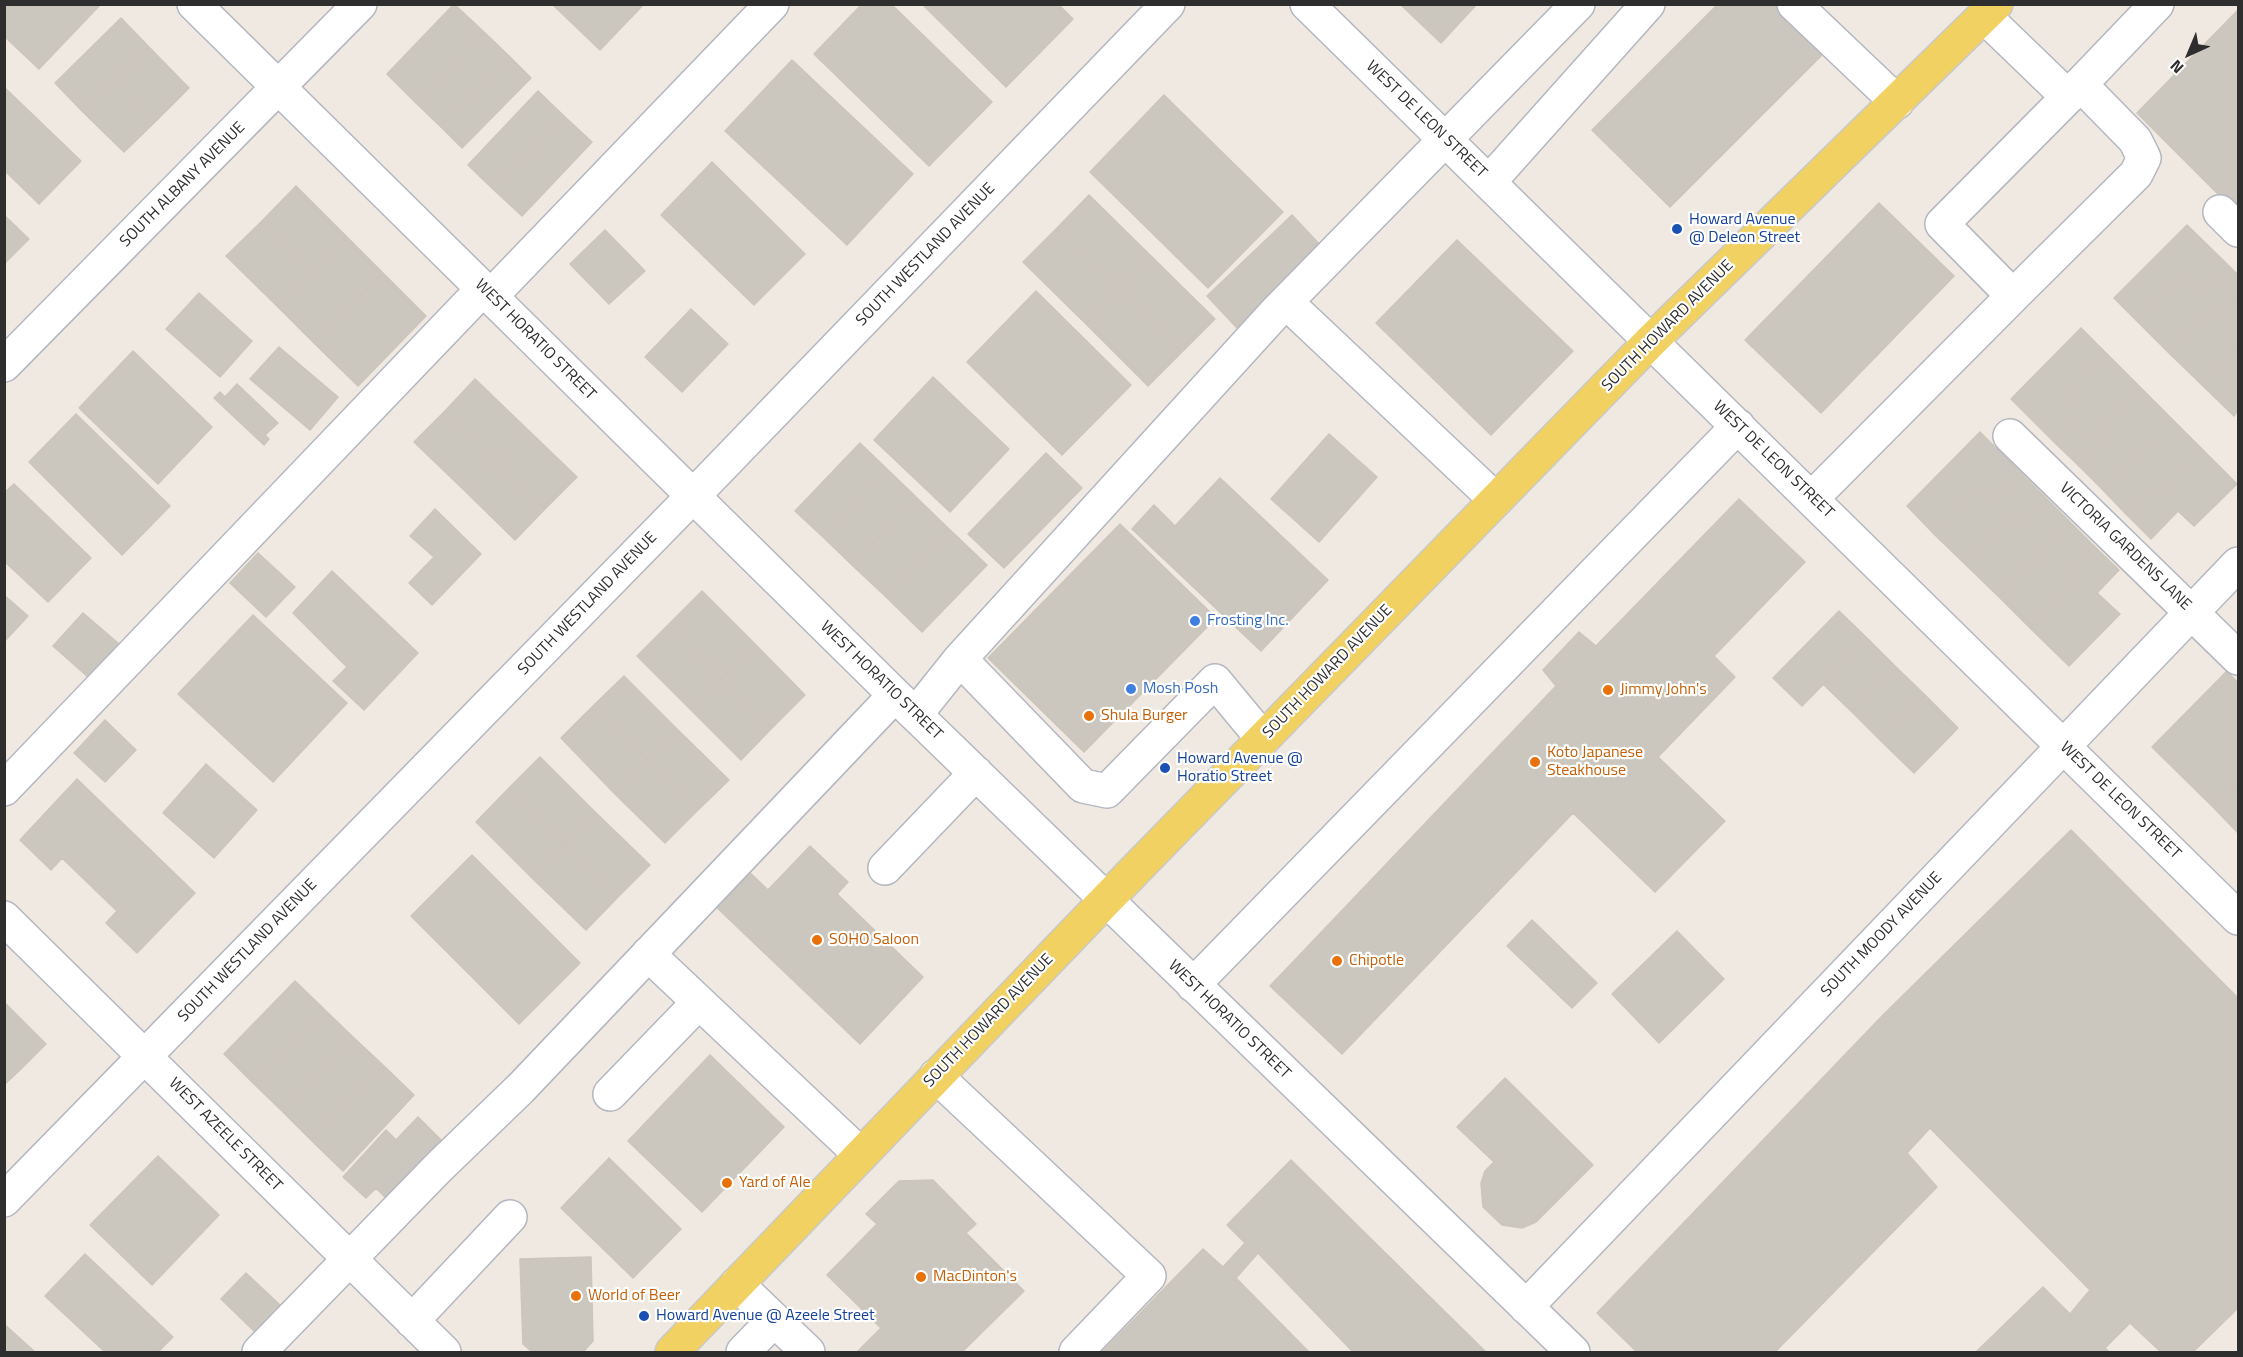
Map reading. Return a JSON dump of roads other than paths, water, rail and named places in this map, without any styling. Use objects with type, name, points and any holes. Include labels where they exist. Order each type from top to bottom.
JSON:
[{"type":"main road","name":"SOUTH HOWARD AVENUE","points":[[672,1353],[1106,900],[1652,340],[1990,10]]},
{"type":"street","name":"WEST HORATIO STREET","points":[[194,4],[906,705],[1573,1353]]},
{"type":"street","name":"SOUTH ALBANY AVENUE","points":[[4,364],[360,4]]},
{"type":"street","points":[[4,789],[772,4]]},
{"type":"street","name":"SOUTH WESTLAND AVENUE","points":[[4,1200],[693,496],[1168,4]]},
{"type":"street","name":"WEST DE LEON STREET","points":[[1307,4],[1652,340],[2238,918]]},
{"type":"street","points":[[259,1353],[521,1088],[648,954],[906,705],[960,659],[1286,302],[1444,138],[1578,4]]},
{"type":"street","points":[[1489,182],[1648,4]]},
{"type":"street","points":[[1794,4],[1897,102]]},
{"type":"street","points":[[2013,296],[1942,224],[2157,4]]},
{"type":"street","points":[[1812,498],[2136,174],[2144,158],[2135,140],[2074,91],[1990,10]]},
{"type":"street","points":[[1286,302],[1496,500]]},
{"type":"street","points":[[1194,985],[1738,426]]},
{"type":"street","name":"VICTORIA GARDENS LANE","points":[[2010,436],[2238,658]]},
{"type":"street","name":"SOUTH MOODY AVENUE","points":[[1526,1307],[2238,564]]},
{"type":"street","points":[[960,659],[1083,786],[1107,790],[1215,681],[1263,739]]},
{"type":"street","points":[[885,868],[976,773]]},
{"type":"street","name":"WEST AZEELE STREET","points":[[4,918],[444,1353]]},
{"type":"street","points":[[648,954],[861,1155]]},
{"type":"street","points":[[610,1094],[698,1003]]},
{"type":"street","points":[[936,1076],[1149,1276],[1077,1353]]},
{"type":"street","points":[[412,1321],[510,1217]]},
{"type":"street","points":[[737,1284],[808,1353]]},
{"type":"street","points":[[743,1353],[774,1320]]},
{"type":"place","name":"Howard Avenue @ Deleon Street","points":[[1677,229]]},
{"type":"place","name":"Frosting Inc.","points":[[1195,621]]},
{"type":"place","name":"Mosh Posh","points":[[1131,689]]},
{"type":"place","name":"Jimmy John's","points":[[1608,690]]},
{"type":"place","name":"Shula Burger","points":[[1089,716]]},
{"type":"place","name":"Koto Japanese Steakhouse","points":[[1535,762]]},
{"type":"place","name":"Howard Avenue @ Horatio Street","points":[[1165,768]]},
{"type":"place","name":"SOHO Saloon","points":[[817,940]]},
{"type":"place","name":"Chipotle","points":[[1337,961]]},
{"type":"place","name":"Yard of Ale","points":[[727,1183]]},
{"type":"place","name":"MacDinton's","points":[[921,1277]]},
{"type":"place","name":"World of Beer","points":[[576,1296]]},
{"type":"place","name":"Howard Avenue @ Azeele Street","points":[[644,1316]]}]
